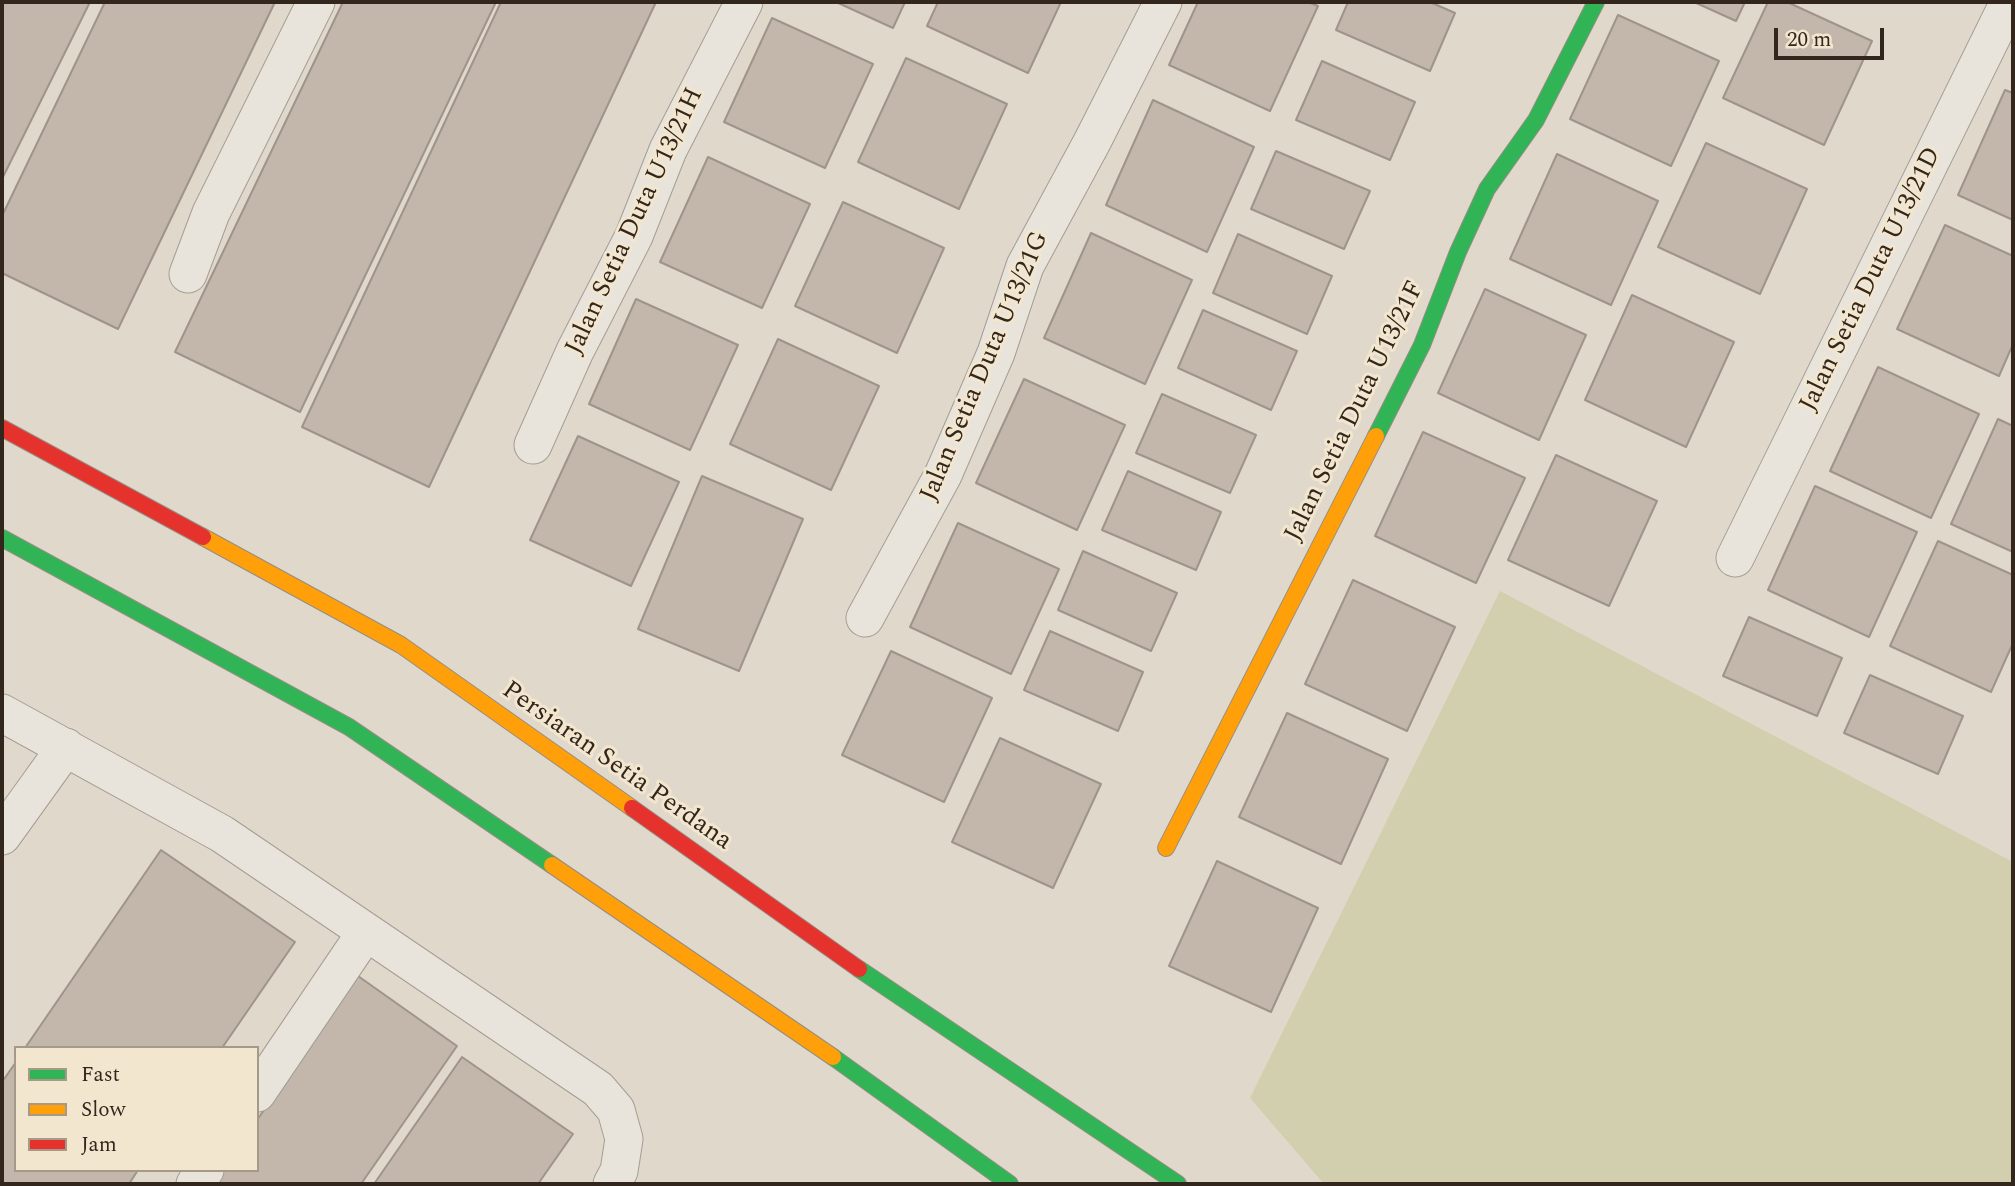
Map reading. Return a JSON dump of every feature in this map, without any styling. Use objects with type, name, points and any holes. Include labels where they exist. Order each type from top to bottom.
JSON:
[{"type":"main road","name":"Jalan Setia Duta U13/21F","points":[[1166,848],[1422,345],[1458,252],[1487,189],[1536,120],[1596,2]]},
{"type":"main road","name":"Persiaran Setia Perdana","points":[[2,428],[401,645],[872,978],[1178,1184]]},
{"type":"main road","points":[[2,538],[349,727],[828,1054],[1010,1184]]},
{"type":"main road","points":[[1150,1166],[1151,1184]]},
{"type":"street","points":[[188,274],[211,213],[316,2]]},
{"type":"street","name":"Jalan Setia Duta U13/21H","points":[[533,445],[575,351],[634,236],[667,150],[744,2]]},
{"type":"street","name":"Jalan Setia Duta U13/21G","points":[[865,618],[943,475],[996,353],[1025,266],[1163,2]]},
{"type":"street","name":"Jalan Setia Duta U13/21D","points":[[1735,558],[2009,2]]},
{"type":"street","points":[[2,713],[222,834],[598,1089],[616,1110],[624,1139],[615,1177]]},
{"type":"street","points":[[2,836],[66,747]]},
{"type":"street","points":[[259,1090],[366,932]]},
{"type":"shaded area","points":[[1500,591],[2013,862],[2013,1184],[1324,1184],[1250,1098]]},
{"type":"building","points":[[2,2],[90,2],[2,179]]},
{"type":"building","points":[[105,2],[275,2],[118,329],[2,273],[2,216]]},
{"type":"building","points":[[343,2],[496,2],[300,412],[175,352]]},
{"type":"building","points":[[501,2],[656,2],[429,487],[302,427]]},
{"type":"building","points":[[836,2],[905,2],[893,28]]},
{"type":"building","points":[[938,2],[1061,2],[1028,73],[927,26]]},
{"type":"building","points":[[1198,2],[1308,2],[1318,6],[1270,111],[1169,65]]},
{"type":"building","points":[[1348,2],[1430,2],[1455,13],[1430,71],[1336,30]]},
{"type":"building","points":[[1694,2],[1745,2],[1736,21]]},
{"type":"building","points":[[1768,2],[1787,2],[1872,41],[1824,145],[1723,98]]},
{"type":"building","points":[[1618,15],[1719,61],[1671,166],[1570,119]]},
{"type":"building","points":[[772,18],[873,64],[825,168],[724,122]]},
{"type":"building","points":[[906,58],[1007,104],[959,209],[858,162]]},
{"type":"building","points":[[1322,61],[1415,102],[1390,160],[1296,120]]},
{"type":"building","points":[[2005,90],[2013,93],[2013,220],[1958,195]]},
{"type":"building","points":[[1153,100],[1254,147],[1207,252],[1106,205]]},
{"type":"building","points":[[1706,143],[1807,189],[1760,294],[1658,247]]},
{"type":"building","points":[[1276,151],[1370,191],[1344,249],[1251,209]]},
{"type":"building","points":[[1557,154],[1658,201],[1611,305],[1510,259]]},
{"type":"building","points":[[708,157],[810,204],[762,308],[660,262]]},
{"type":"building","points":[[843,202],[944,248],[897,353],[795,306]]},
{"type":"building","points":[[1945,225],[2013,256],[2013,344],[1999,376],[1897,329]]},
{"type":"building","points":[[1091,233],[1192,280],[1145,384],[1044,338]]},
{"type":"building","points":[[1238,234],[1332,276],[1307,334],[1213,293]]},
{"type":"building","points":[[1485,289],[1586,335],[1539,440],[1438,393]]},
{"type":"building","points":[[1632,295],[1734,342],[1686,447],[1585,400]]},
{"type":"building","points":[[636,299],[738,345],[690,450],[589,404]]},
{"type":"building","points":[[1203,310],[1297,351],[1271,410],[1178,368]]},
{"type":"building","points":[[778,339],[879,386],[831,490],[730,444]]},
{"type":"building","points":[[1878,367],[1979,414],[1931,518],[1830,471]]},
{"type":"building","points":[[1024,379],[1125,425],[1077,530],[976,483]]},
{"type":"building","points":[[1162,394],[1256,435],[1230,493],[1136,453]]},
{"type":"building","points":[[1998,419],[2013,426],[2013,552],[1951,524]]},
{"type":"building","points":[[1423,432],[1525,478],[1476,583],[1375,536]]},
{"type":"building","points":[[578,436],[679,482],[631,586],[530,540]]},
{"type":"building","points":[[1556,455],[1657,501],[1609,606],[1508,560]]},
{"type":"building","points":[[1128,471],[1221,512],[1196,570],[1102,530]]},
{"type":"building","points":[[702,476],[803,519],[739,671],[638,629]]},
{"type":"building","points":[[1815,486],[1917,532],[1869,637],[1768,590]]},
{"type":"building","points":[[958,523],[1059,569],[1011,674],[910,627]]},
{"type":"building","points":[[1938,541],[2013,575],[2013,643],[1991,692],[1890,646]]},
{"type":"building","points":[[1083,551],[1177,593],[1151,651],[1058,610]]},
{"type":"building","points":[[1353,580],[1455,627],[1407,731],[1305,684]]},
{"type":"building","points":[[1749,617],[1842,658],[1817,716],[1723,676]]},
{"type":"building","points":[[1050,631],[1143,672],[1118,731],[1024,690]]},
{"type":"building","points":[[891,651],[992,698],[944,802],[842,755]]},
{"type":"building","points":[[1870,675],[1963,716],[1938,774],[1844,733]]},
{"type":"building","points":[[1287,713],[1388,759],[1341,864],[1239,817]]},
{"type":"building","points":[[1000,738],[1101,784],[1053,888],[952,842]]},
{"type":"building","points":[[161,850],[295,942],[223,1046],[26,1046]]},
{"type":"building","points":[[1217,861],[1318,908],[1271,1012],[1169,966]]},
{"type":"building","points":[[358,976],[457,1046],[361,1184],[213,1184],[221,1172],[259,1172],[259,1117]]},
{"type":"building","points":[[462,1057],[573,1134],[538,1184],[374,1184]]},
{"type":"building","points":[[14,1065],[14,1172],[137,1172],[129,1184],[2,1184],[2,1082]]},
{"type":"traffic: fast","points":[[1376,436],[1422,345],[1458,252],[1487,189],[1536,120],[1596,2]]},
{"type":"traffic: fast","points":[[2,538],[349,727],[552,865]]},
{"type":"traffic: fast","points":[[859,969],[1178,1184]]},
{"type":"traffic: fast","points":[[833,1057],[1010,1184]]},
{"type":"traffic: slow","points":[[1166,848],[1376,436]]},
{"type":"traffic: slow","points":[[203,537],[401,645],[632,808]]},
{"type":"traffic: slow","points":[[552,865],[833,1057]]},
{"type":"traffic: jam","points":[[2,428],[203,537]]},
{"type":"traffic: jam","points":[[632,808],[859,969]]}]
